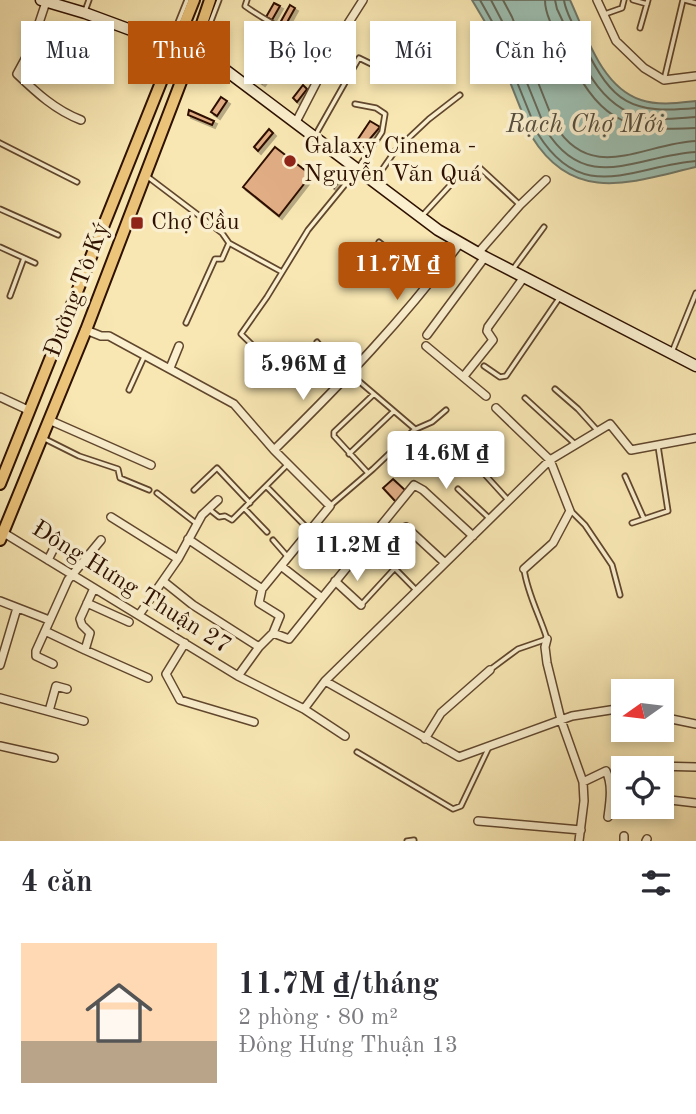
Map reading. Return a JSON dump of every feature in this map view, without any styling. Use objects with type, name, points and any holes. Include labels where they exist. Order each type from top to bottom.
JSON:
[{"type":"main road","name":"Đường Tô Ký","points":[[187,21],[194,0]]},
{"type":"main road","name":"Đường Tô Ký","points":[[203,21],[210,0]]},
{"type":"main road","points":[[43,1],[128,27]]},
{"type":"main road","points":[[230,73],[357,170],[460,243],[696,366]]},
{"type":"main road","name":"Đường Tô Ký","points":[[0,484],[161,84]]},
{"type":"main road","name":"Đường Tô Ký","points":[[2,536],[86,330],[180,84]]},
{"type":"main road","points":[[30,411],[49,420]]},
{"type":"street","points":[[351,21],[363,0]]},
{"type":"street","points":[[597,0],[616,41],[644,68],[664,80],[696,76]]},
{"type":"street","points":[[43,1],[30,50],[17,74],[39,95],[64,113],[81,120]]},
{"type":"street","points":[[296,122],[316,84]]},
{"type":"street","points":[[427,335],[520,205],[546,180]]},
{"type":"street","points":[[274,450],[351,374],[430,284],[460,243]]},
{"type":"street","points":[[464,376],[492,342],[493,337],[487,331],[488,327],[524,276]]},
{"type":"street","points":[[86,330],[101,337],[109,336],[234,404],[274,450],[330,506],[262,589],[259,603],[281,616],[273,633],[238,676]]},
{"type":"street","points":[[170,368],[179,346]]},
{"type":"street","points":[[426,346],[486,396]]},
{"type":"street","points":[[0,397],[30,411]]},
{"type":"street","points":[[496,408],[550,460],[570,511],[554,543],[524,569]]},
{"type":"street","points":[[49,420],[151,465]]},
{"type":"street","points":[[304,709],[325,681],[550,460],[610,424],[631,450],[696,438]]},
{"type":"street","points":[[273,633],[289,639],[367,541],[416,485],[473,536]]},
{"type":"street","points":[[139,615],[178,559],[197,524],[218,500]]},
{"type":"street","points":[[111,517],[178,559]]},
{"type":"street","points":[[406,527],[446,563]]},
{"type":"street","name":"Đông Hưng Thuận 27","points":[[2,536],[94,587],[238,676],[304,709],[345,736]]},
{"type":"street","points":[[48,560],[59,538]]},
{"type":"street","points":[[188,539],[262,589]]},
{"type":"street","points":[[53,664],[36,655],[49,620],[73,575],[101,540]]},
{"type":"street","points":[[281,566],[322,598]]},
{"type":"street","points":[[163,581],[193,605],[259,647]]},
{"type":"street","points":[[335,582],[361,605]]},
{"type":"street","points":[[85,650],[90,633],[80,620],[94,587]]},
{"type":"street","points":[[0,601],[49,620]]},
{"type":"street","points":[[88,603],[129,622]]},
{"type":"street","points":[[0,665],[17,608]]},
{"type":"street","points":[[45,631],[148,678]]},
{"type":"street","points":[[547,639],[547,663],[561,720],[583,782],[584,801],[579,841]]},
{"type":"street","points":[[185,643],[166,674],[180,700],[254,722]]},
{"type":"street","points":[[425,739],[441,713],[490,670]]},
{"type":"street","points":[[325,681],[458,757],[561,720],[611,709]]},
{"type":"street","points":[[49,711],[56,686],[67,689]]},
{"type":"street","points":[[0,698],[84,721]]},
{"type":"street","points":[[674,719],[696,723]]},
{"type":"street","points":[[0,746],[54,758]]},
{"type":"street","points":[[674,766],[696,767]]},
{"type":"street","points":[[583,782],[606,771],[610,794],[608,817]]},
{"type":"street","points":[[674,800],[696,803]]},
{"type":"street","points":[[478,821],[580,830]]},
{"type":"lane","points":[[85,13],[89,0]]},
{"type":"lane","points":[[179,21],[187,0]]},
{"type":"lane","points":[[211,21],[219,0]]},
{"type":"lane","points":[[247,0],[245,6],[266,21]]},
{"type":"lane","points":[[604,14],[622,8],[624,0]]},
{"type":"lane","points":[[633,0],[647,2],[640,28]]},
{"type":"lane","points":[[664,80],[684,0],[696,3]]},
{"type":"lane","points":[[315,136],[359,58],[370,63]]},
{"type":"lane","points":[[374,181],[395,151],[460,95]]},
{"type":"lane","points":[[308,367],[292,347],[272,364],[241,334],[308,229],[357,170],[382,132],[384,114],[376,108],[355,104]]},
{"type":"lane","points":[[0,143],[77,182]]},
{"type":"lane","points":[[479,167],[520,205]]},
{"type":"lane","points":[[145,174],[222,233],[229,243],[282,272]]},
{"type":"lane","points":[[421,217],[454,181]]},
{"type":"lane","points":[[0,209],[58,235]]},
{"type":"lane","points":[[511,270],[544,227]]},
{"type":"lane","points":[[379,242],[430,284]]},
{"type":"lane","points":[[186,323],[215,259],[222,259],[229,243]]},
{"type":"lane","points":[[0,247],[35,263]]},
{"type":"lane","points":[[10,296],[24,258]]},
{"type":"lane","points":[[672,352],[696,293]]},
{"type":"lane","points":[[484,366],[500,377],[506,376],[562,295]]},
{"type":"lane","points":[[317,342],[326,353],[415,429]]},
{"type":"lane","points":[[283,374],[291,383],[326,353]]},
{"type":"lane","points":[[129,390],[145,355]]},
{"type":"lane","points":[[555,389],[598,431]]},
{"type":"lane","points":[[368,473],[335,439],[334,432],[374,394]]},
{"type":"lane","points":[[525,398],[575,445]]},
{"type":"lane","points":[[330,506],[415,429],[432,422],[446,410]]},
{"type":"lane","points":[[349,454],[394,411]]},
{"type":"lane","points":[[42,437],[79,456],[118,469],[120,478],[149,490]]},
{"type":"lane","points":[[632,523],[668,511],[658,446]]},
{"type":"lane","points":[[209,508],[219,517],[225,516],[232,520],[288,464]]},
{"type":"lane","points":[[478,467],[509,500]]},
{"type":"lane","points":[[194,490],[217,468],[250,503]]},
{"type":"lane","points":[[625,476],[644,519]]},
{"type":"lane","points":[[266,486],[310,531]]},
{"type":"lane","points":[[458,489],[490,519]]},
{"type":"lane","points":[[157,493],[197,524]]},
{"type":"lane","points":[[244,508],[267,532]]},
{"type":"lane","points":[[570,511],[585,525],[612,565],[620,595]]},
{"type":"lane","points":[[273,540],[288,558]]},
{"type":"lane","points":[[367,541],[417,591]]},
{"type":"lane","points":[[361,605],[395,568]]},
{"type":"lane","points":[[490,670],[518,649],[547,639],[526,584],[524,569]]},
{"type":"lane","points":[[357,752],[453,809],[461,806],[490,745]]},
{"type":"lane","points":[[407,841],[414,840]]},
{"type":"water","name":"Rạch Chợ Mới","points":[[472,0],[570,0],[579,21],[484,21]]},
{"type":"water","name":"Rạch Chợ Mới","points":[[591,47],[605,72],[627,93],[655,103],[696,101],[696,167],[649,178],[606,183],[585,180],[566,172],[548,158],[532,137],[511,84],[591,84]]},
{"type":"building","points":[[274,3],[280,6],[272,20],[266,17]]},
{"type":"building","points":[[290,5],[295,8],[288,21],[281,21]]},
{"type":"building","points":[[303,85],[307,89],[297,102],[293,98]]},
{"type":"building","points":[[221,97],[227,101],[217,116],[211,112]]},
{"type":"building","points":[[189,110],[214,121],[212,125],[188,115]]},
{"type":"building","points":[[370,121],[380,127],[363,147],[356,142]]},
{"type":"building","points":[[269,129],[273,133],[258,151],[254,147]]},
{"type":"building","points":[[275,147],[311,175],[279,216],[243,187]]},
{"type":"building","points":[[335,174],[341,179],[334,188],[328,183]]},
{"type":"building","points":[[393,479],[406,491],[396,502],[383,488]]},
{"type":"place","name":"Galaxy Cinema - Nguyễn Văn Quá","points":[[290,161]]},
{"type":"place","name":"Chợ Cầu","points":[[137,223]]}]
